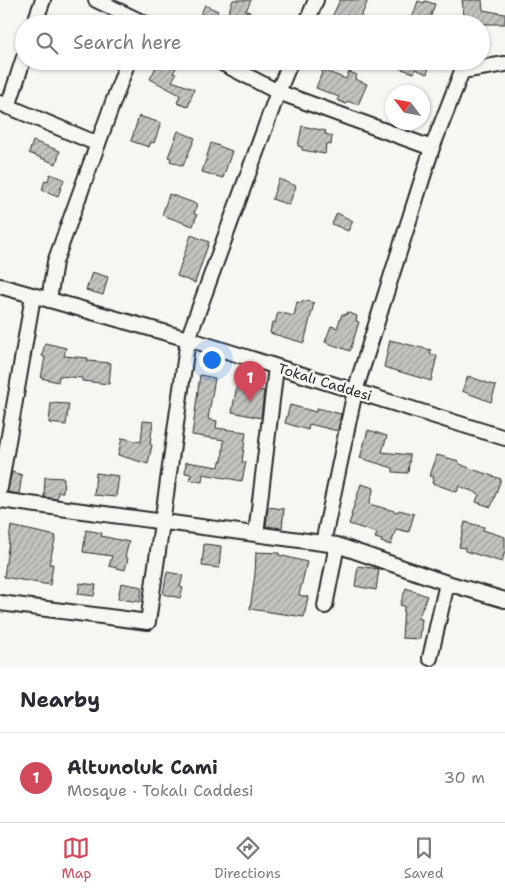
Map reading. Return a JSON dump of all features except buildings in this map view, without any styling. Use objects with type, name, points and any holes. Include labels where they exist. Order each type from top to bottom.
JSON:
[{"type":"street","points":[[37,15],[43,0]]},
{"type":"street","points":[[96,0],[127,15]]},
{"type":"street","points":[[310,15],[316,0]]},
{"type":"street","points":[[490,66],[505,64]]},
{"type":"street","points":[[19,70],[4,105],[98,144]]},
{"type":"street","points":[[49,300],[55,262],[125,70]]},
{"type":"street","points":[[235,70],[278,92],[432,148]]},
{"type":"street","points":[[0,602],[148,622],[188,339],[287,70]]},
{"type":"street","points":[[325,606],[330,544],[355,391],[432,148],[462,71],[468,70]]},
{"type":"street","name":"Tokalı Caddesi","points":[[0,286],[188,339],[505,438]]},
{"type":"street","points":[[0,488],[33,296]]},
{"type":"street","points":[[256,534],[276,366]]},
{"type":"street","points":[[0,500],[330,544],[446,583],[505,600]]},
{"type":"street","points":[[430,658],[446,583]]},
{"type":"place","name":"Altunoluk Cami","points":[[250,402]]}]
